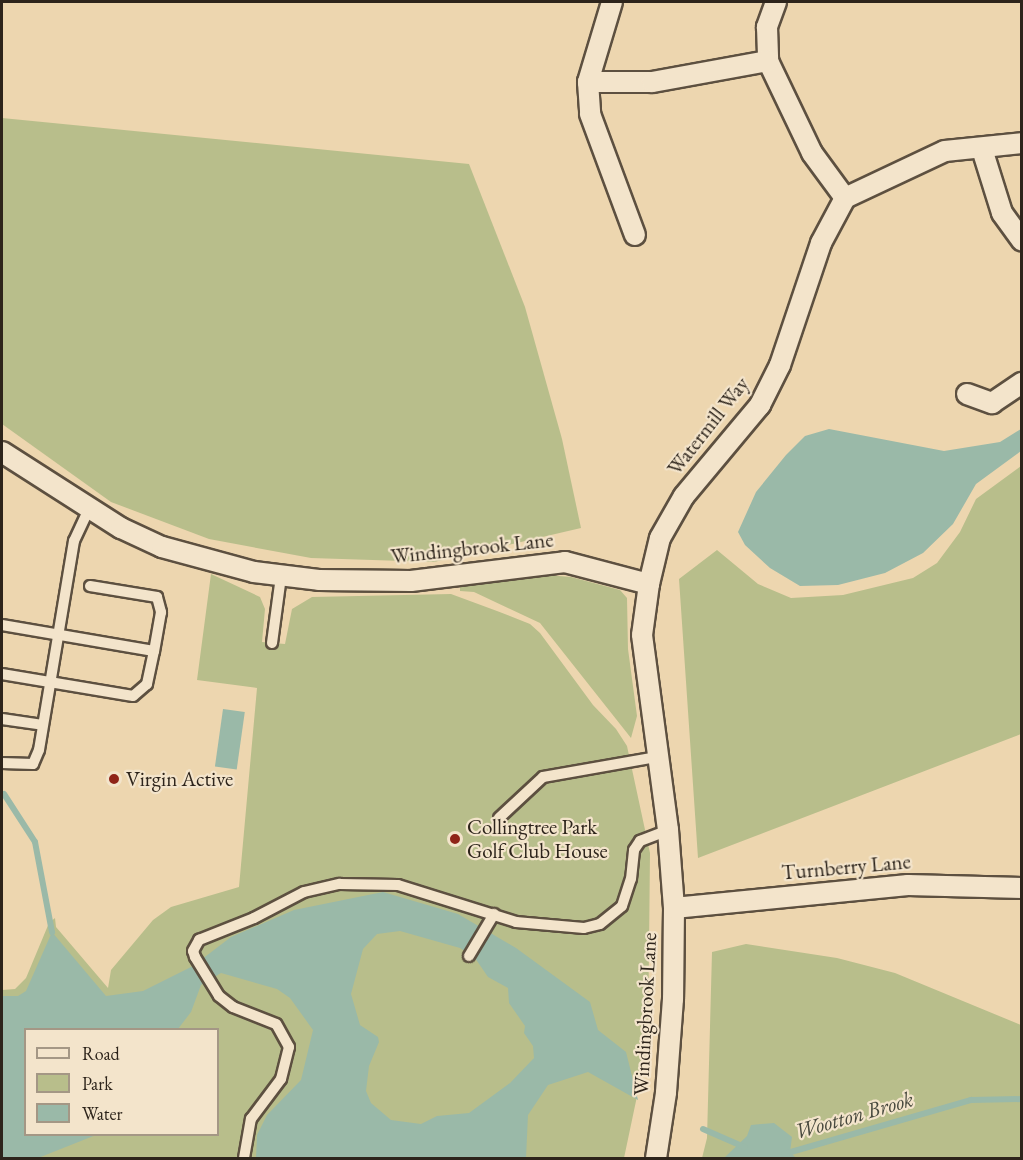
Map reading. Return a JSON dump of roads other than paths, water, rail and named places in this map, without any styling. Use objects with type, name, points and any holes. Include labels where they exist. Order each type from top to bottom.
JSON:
[{"type":"street","points":[[612,2],[588,82],[590,114],[635,235]]},
{"type":"street","points":[[776,2],[766,27],[768,61],[812,153],[845,198],[919,160],[945,151],[982,149],[1022,143]]},
{"type":"street","points":[[588,82],[652,82],[768,61]]},
{"type":"street","points":[[982,149],[1002,213],[1022,241]]},
{"type":"street","name":"Watermill Way","points":[[649,584],[660,538],[684,496],[760,405],[780,365],[821,243],[845,198]]},
{"type":"street","points":[[967,394],[992,403],[1022,383]]},
{"type":"street","name":"Windingbrook Lane","points":[[2,452],[88,511],[162,547],[208,562],[281,576],[367,583],[411,581],[565,562],[649,584],[642,635],[668,830],[674,908],[674,999],[656,1158]]},
{"type":"street","name":"Turnberry Lane","points":[[674,908],[908,885],[1022,888]]},
{"type":"lane","points":[[2,763],[33,764],[52,682],[74,541],[88,511]]},
{"type":"lane","points":[[272,643],[281,576]]},
{"type":"lane","points":[[2,674],[133,696],[147,684],[161,612],[157,597],[90,586]]},
{"type":"lane","points":[[2,625],[154,651]]},
{"type":"lane","points":[[2,719],[43,725]]},
{"type":"lane","points":[[499,818],[543,777],[657,757]]},
{"type":"lane","points":[[244,1158],[251,1119],[281,1079],[289,1047],[276,1024],[233,1007],[213,987],[195,957],[194,946],[209,934],[254,918],[304,892],[340,884],[419,889],[494,915],[566,929],[600,924],[622,906],[628,894],[634,850],[640,841],[668,830]]},
{"type":"lane","points":[[469,956],[494,915]]},
{"type":"water","points":[[829,429],[944,451],[1000,442],[1021,429],[1021,451],[976,484],[953,524],[923,553],[885,573],[838,585],[800,586],[770,568],[745,545],[738,532],[756,492],[786,455],[805,436]]},
{"type":"water","points":[[223,709],[245,712],[237,769],[215,766]]},
{"type":"water","points":[[383,892],[458,914],[516,948],[590,1002],[598,1030],[626,1052],[638,1100],[588,1072],[548,1085],[528,1115],[526,1158],[256,1158],[257,1135],[267,1115],[301,1080],[313,1030],[290,998],[277,989],[221,973],[201,985],[191,1012],[179,1028],[24,1028],[24,1136],[93,1136],[38,1158],[2,1158],[2,996],[18,996],[26,991],[52,932],[106,996],[143,991],[193,966],[231,937],[294,910]],"holes":[[[400,931],[460,948],[475,958],[488,977],[508,988],[509,1003],[525,1026],[524,1033],[533,1046],[534,1058],[510,1083],[469,1113],[437,1116],[421,1124],[391,1120],[371,1103],[366,1091],[369,1066],[379,1042],[378,1037],[360,1025],[351,994],[363,949],[377,934]]]},
{"type":"water","points":[[774,1123],[792,1137],[790,1152],[796,1158],[724,1158],[747,1136],[751,1125]]},
{"type":"waterway","points":[[4,794],[35,842],[52,932]]},
{"type":"waterway","name":"Wootton Brook","points":[[784,1154],[971,1100],[1022,1099]]},
{"type":"waterway","name":"Wootton Brook","points":[[703,1129],[744,1147]]},
{"type":"place","name":"Virgin Active","points":[[114,779]]},
{"type":"place","name":"Collingtree Park Golf Club House","points":[[455,839]]}]
